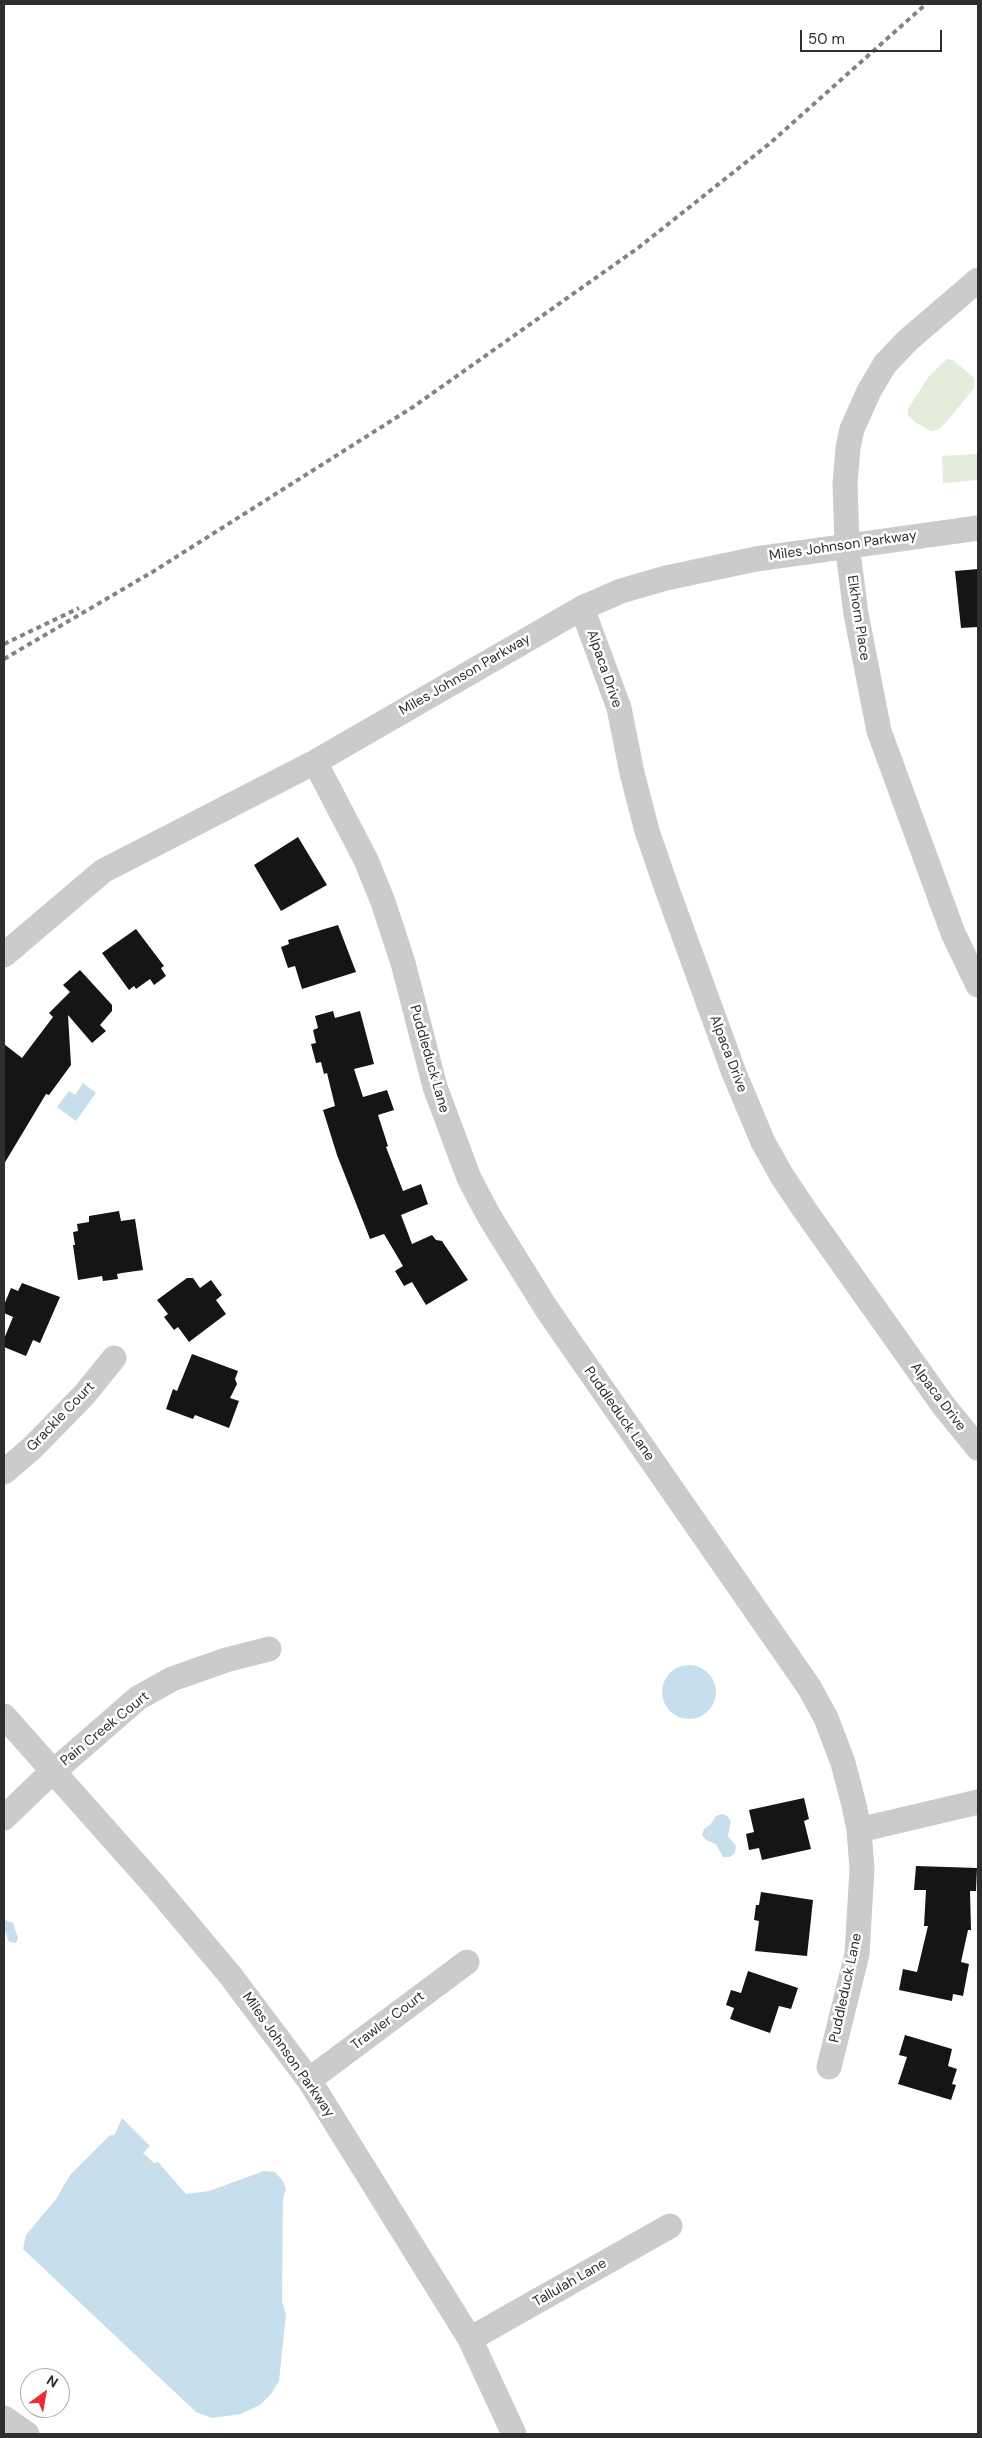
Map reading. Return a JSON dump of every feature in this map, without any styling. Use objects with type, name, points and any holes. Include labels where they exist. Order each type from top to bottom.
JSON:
[{"type":"street","name":"Elkhorn Place","points":[[978,280],[908,340],[885,364],[859,412],[848,448],[845,484],[848,544],[856,614],[879,731],[953,933],[978,984]]},
{"type":"street","name":"Miles Johnson Parkway","points":[[4,955],[102,871],[315,762],[582,608],[621,591],[666,578],[756,559],[848,544],[978,528]]},
{"type":"street","name":"Alpaca Drive","points":[[582,608],[619,708],[638,798],[667,889],[734,1073],[763,1142],[782,1176],[804,1209],[943,1406],[978,1448]]},
{"type":"street","name":"Puddleduck Lane","points":[[315,762],[366,860],[383,902],[403,963],[436,1087],[466,1170],[489,1216],[546,1308],[809,1687],[826,1718],[843,1763],[859,1830],[862,1879],[857,1954],[829,2067]]},
{"type":"street","name":"Grackle Court","points":[[4,1472],[32,1448],[84,1395],[114,1358]]},
{"type":"street","name":"Pain Creek Court","points":[[4,1818],[138,1698],[172,1679],[226,1660],[269,1649]]},
{"type":"street","name":"Miles Johnson Parkway","points":[[4,1716],[230,1975],[309,2080],[470,2339],[514,2434]]},
{"type":"street","points":[[859,1830],[978,1802]]},
{"type":"street","name":"Trawler Court","points":[[309,2080],[467,1962]]},
{"type":"street","name":"Tallulah Lane","points":[[470,2339],[670,2226]]},
{"type":"street","points":[[4,2418],[27,2434]]},
{"type":"green space","points":[[947,359],[953,360],[974,378],[974,388],[938,430],[931,431],[915,422],[908,415],[908,409],[929,376]]},
{"type":"green space","points":[[978,454],[978,480],[943,483],[942,456]]},
{"type":"water","points":[[83,1083],[96,1093],[76,1121],[57,1107],[69,1091],[75,1095]]},
{"type":"water","points":[[684,1665],[694,1665],[704,1669],[712,1677],[716,1692],[712,1707],[704,1715],[694,1719],[684,1719],[674,1715],[666,1707],[662,1697],[662,1687],[666,1677],[674,1669]]},
{"type":"water","points":[[722,1814],[731,1821],[728,1836],[736,1846],[735,1853],[730,1857],[723,1857],[716,1844],[706,1840],[702,1835],[704,1829],[710,1825],[716,1816]]},
{"type":"water","points":[[5,1920],[13,1923],[18,1938],[16,1943],[9,1942],[4,1928]]},
{"type":"water","points":[[122,2118],[150,2146],[143,2153],[154,2163],[158,2162],[186,2194],[209,2191],[264,2171],[275,2172],[283,2181],[286,2190],[283,2198],[282,2302],[286,2314],[279,2381],[271,2394],[260,2405],[241,2414],[212,2418],[196,2412],[23,2249],[26,2235],[56,2199],[70,2175],[109,2136],[115,2134]]},
{"type":"building","points":[[978,569],[978,627],[961,628],[955,571]]},
{"type":"building","points":[[298,837],[327,885],[281,911],[254,865]]},
{"type":"building","points":[[338,925],[356,972],[302,989],[295,966],[288,968],[281,947],[289,944],[288,940]]},
{"type":"building","points":[[136,929],[164,966],[161,968],[166,976],[154,985],[150,979],[136,989],[134,986],[129,990],[102,953]]},
{"type":"building","points":[[80,970],[112,1005],[112,1011],[100,1025],[106,1031],[92,1043],[68,1015],[71,1065],[49,1095],[46,1094],[4,1164],[4,1044],[22,1058],[53,1017],[49,1013],[70,992],[63,985]]},
{"type":"building","points":[[333,1011],[335,1018],[360,1011],[374,1064],[354,1069],[363,1097],[387,1090],[394,1110],[378,1115],[388,1146],[386,1147],[403,1191],[421,1184],[428,1204],[401,1215],[412,1244],[432,1235],[436,1240],[442,1241],[468,1280],[426,1305],[412,1282],[404,1286],[395,1271],[403,1266],[384,1234],[370,1239],[337,1155],[323,1110],[335,1106],[327,1073],[324,1074],[321,1062],[316,1063],[311,1044],[316,1043],[313,1030],[318,1028],[315,1016]]},
{"type":"building","points":[[119,1211],[121,1221],[135,1219],[143,1270],[117,1274],[118,1279],[103,1281],[102,1276],[78,1280],[73,1245],[75,1245],[73,1232],[78,1231],[77,1224],[89,1222],[89,1216]]},
{"type":"building","points":[[187,1278],[193,1278],[200,1288],[211,1280],[222,1295],[216,1300],[226,1314],[189,1342],[178,1327],[174,1330],[164,1317],[168,1314],[157,1300]]},
{"type":"building","points":[[22,1283],[60,1297],[40,1343],[33,1340],[26,1356],[4,1347],[4,1339],[13,1317],[4,1313],[4,1305],[11,1288],[18,1291]]},
{"type":"building","points":[[192,1354],[238,1371],[235,1379],[237,1384],[230,1398],[239,1401],[229,1428],[195,1415],[193,1419],[166,1409],[173,1389],[177,1391]]},
{"type":"building","points":[[804,1798],[809,1819],[804,1821],[811,1849],[762,1860],[759,1848],[749,1850],[746,1834],[754,1832],[749,1810]]},
{"type":"building","points":[[916,1866],[977,1868],[976,1891],[970,1891],[971,1930],[968,1930],[961,1962],[969,1964],[963,1996],[953,1994],[952,2001],[899,1990],[903,1969],[917,1972],[928,1926],[924,1926],[926,1890],[914,1890]]},
{"type":"building","points":[[761,1892],[813,1900],[807,1956],[755,1951],[759,1921],[754,1920],[756,1905],[759,1905]]},
{"type":"building","points":[[748,1971],[798,1988],[791,2009],[779,2006],[770,2033],[730,2019],[734,2008],[726,2005],[731,1990],[741,1993]]},
{"type":"building","points":[[905,2035],[952,2049],[948,2066],[957,2069],[952,2084],[956,2085],[951,2100],[898,2084],[907,2057],[899,2055]]},
{"type":"railway","points":[[4,659],[154,571],[413,407],[638,248],[769,144],[926,4]]},
{"type":"railway","points":[[4,644],[79,608]]}]
